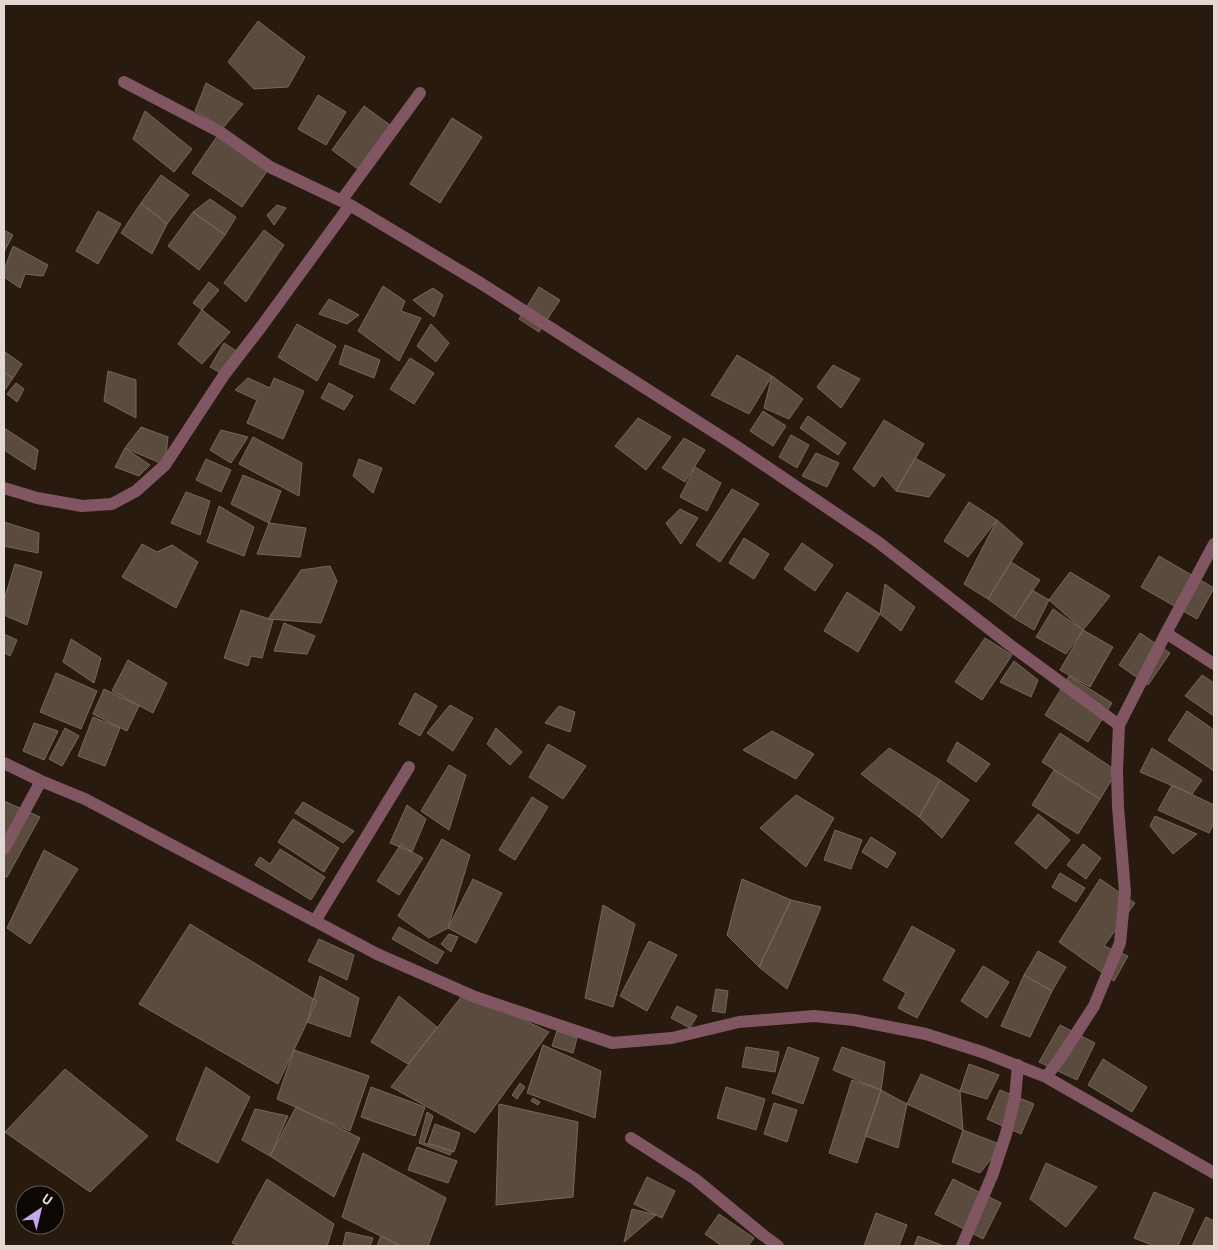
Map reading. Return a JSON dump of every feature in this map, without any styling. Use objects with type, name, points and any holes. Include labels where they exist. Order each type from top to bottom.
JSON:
[{"type":"street","points":[[124,82],[220,132],[270,167],[346,203],[482,284],[744,451],[878,542],[1010,645],[1119,725]]},
{"type":"street","points":[[4,488],[37,498],[82,506],[112,504],[136,492],[165,465],[224,375],[267,319],[420,93]]},
{"type":"street","points":[[1046,1076],[1061,1057],[1094,1006],[1120,942],[1125,892],[1118,807],[1119,725],[1214,544]]},
{"type":"street","points":[[1166,633],[1214,664]]},
{"type":"street","points":[[4,763],[85,799],[377,954],[475,997],[612,1043],[672,1038],[739,1022],[814,1016],[854,1020],[926,1034],[1046,1076],[1214,1173]]},
{"type":"street","points":[[315,921],[409,767]]},
{"type":"street","points":[[4,849],[42,780]]},
{"type":"street","points":[[962,1246],[992,1176],[1006,1134],[1016,1097],[1018,1065]]},
{"type":"street","points":[[631,1138],[694,1179],[778,1246]]},
{"type":"building","points":[[258,21],[305,57],[288,87],[254,89],[228,62]]},
{"type":"building","points":[[206,83],[243,104],[223,128],[195,111]]},
{"type":"building","points":[[318,95],[346,112],[326,145],[298,129]]},
{"type":"building","points":[[364,106],[390,125],[358,169],[332,150]]},
{"type":"building","points":[[145,111],[192,149],[174,172],[133,139]]},
{"type":"building","points":[[452,118],[482,137],[440,203],[410,184]]},
{"type":"building","points":[[220,132],[270,167],[242,207],[192,173]]},
{"type":"building","points":[[161,175],[189,195],[167,224],[141,203]]},
{"type":"building","points":[[210,199],[236,217],[225,235],[193,212]]},
{"type":"building","points":[[141,203],[167,224],[152,254],[121,233]]},
{"type":"building","points":[[277,205],[286,208],[274,225],[267,215]]},
{"type":"building","points":[[98,211],[121,224],[98,264],[76,251]]},
{"type":"building","points":[[193,212],[225,235],[199,270],[168,246]]},
{"type":"building","points":[[4,230],[13,235],[4,252]]},
{"type":"building","points":[[264,230],[284,245],[246,302],[224,283]]},
{"type":"building","points":[[13,246],[48,265],[43,276],[25,274],[20,288],[4,277],[4,270]]},
{"type":"building","points":[[209,282],[219,290],[202,310],[193,303]]},
{"type":"building","points":[[383,286],[405,301],[401,311],[421,318],[399,361],[358,331]]},
{"type":"building","points":[[539,287],[560,300],[539,332],[519,319]]},
{"type":"building","points":[[433,288],[443,295],[434,317],[413,300]]},
{"type":"building","points":[[329,299],[359,315],[347,324],[319,314]]},
{"type":"building","points":[[202,310],[230,332],[202,364],[178,344]]},
{"type":"building","points":[[297,324],[336,346],[317,381],[278,357]]},
{"type":"building","points":[[431,324],[449,343],[436,362],[417,346]]},
{"type":"building","points":[[224,343],[238,352],[224,375],[210,367]]},
{"type":"building","points":[[345,345],[380,360],[374,378],[339,364]]},
{"type":"building","points":[[5,352],[22,364],[13,378],[4,372]]},
{"type":"building","points":[[737,355],[772,376],[749,414],[711,395]]},
{"type":"building","points":[[410,358],[434,373],[414,404],[390,389]]},
{"type":"building","points":[[833,365],[860,379],[841,408],[817,387]]},
{"type":"building","points":[[108,371],[136,380],[136,418],[104,401]]},
{"type":"building","points":[[4,372],[13,378],[4,391]]},
{"type":"building","points":[[772,376],[803,399],[789,419],[764,408]]},
{"type":"building","points":[[248,378],[270,388],[274,378],[304,391],[283,439],[247,423],[257,400],[235,390]]},
{"type":"building","points":[[16,383],[24,389],[17,402],[7,394]]},
{"type":"building","points":[[329,383],[353,396],[344,410],[321,398]]},
{"type":"building","points":[[763,411],[786,426],[773,446],[750,431]]},
{"type":"building","points":[[808,416],[846,443],[838,455],[800,428]]},
{"type":"building","points":[[638,418],[671,437],[646,470],[615,446]]},
{"type":"building","points":[[884,420],[924,444],[896,491],[882,475],[874,487],[853,469]]},
{"type":"building","points":[[141,427],[168,437],[165,465],[125,448]]},
{"type":"building","points":[[4,428],[38,450],[35,470],[4,450]]},
{"type":"building","points":[[221,430],[248,437],[231,463],[210,450]]},
{"type":"building","points":[[791,435],[809,445],[797,468],[779,457]]},
{"type":"building","points":[[253,437],[302,463],[299,496],[239,464]]},
{"type":"building","points":[[684,438],[705,450],[685,482],[662,468]]},
{"type":"building","points":[[125,448],[150,465],[139,476],[115,467]]},
{"type":"building","points":[[816,453],[839,463],[827,487],[802,476]]},
{"type":"building","points":[[915,458],[945,475],[929,497],[896,491]]},
{"type":"building","points":[[206,459],[231,470],[221,492],[196,480]]},
{"type":"building","points":[[359,459],[382,468],[373,493],[353,476]]},
{"type":"building","points":[[695,467],[721,483],[707,511],[680,497]]},
{"type":"building","points":[[243,475],[281,491],[269,523],[231,504]]},
{"type":"building","points":[[732,489],[759,504],[720,562],[696,545]]},
{"type":"building","points":[[186,492],[210,501],[200,535],[171,523]]},
{"type":"building","points":[[969,502],[997,520],[968,557],[944,541]]},
{"type":"building","points":[[219,506],[254,527],[244,556],[207,542]]},
{"type":"building","points":[[680,509],[698,518],[681,544],[666,523]]},
{"type":"building","points":[[997,520],[1023,543],[988,599],[964,584]]},
{"type":"building","points":[[4,522],[39,533],[38,553],[4,546]]},
{"type":"building","points":[[269,523],[306,528],[300,557],[257,554]]},
{"type":"building","points":[[744,538],[769,554],[754,579],[729,563]]},
{"type":"building","points":[[802,543],[833,565],[815,591],[784,569]]},
{"type":"building","points":[[142,544],[157,552],[172,545],[198,562],[176,608],[122,577]]},
{"type":"building","points":[[1159,556],[1214,588],[1197,619],[1141,587]]},
{"type":"building","points":[[1011,562],[1040,580],[1014,618],[988,599]]},
{"type":"building","points":[[15,564],[42,572],[27,625],[4,615],[4,600]]},
{"type":"building","points":[[330,566],[337,581],[321,623],[268,619],[301,570]]},
{"type":"building","points":[[1070,572],[1110,596],[1083,630],[1049,600]]},
{"type":"building","points":[[885,584],[915,607],[901,631],[880,614]]},
{"type":"building","points":[[1032,590],[1049,600],[1034,630],[1014,618]]},
{"type":"building","points":[[847,592],[880,614],[858,652],[824,631]]},
{"type":"building","points":[[1053,609],[1083,630],[1066,654],[1036,637]]},
{"type":"building","points":[[241,610],[273,620],[262,658],[251,656],[248,666],[224,658]]},
{"type":"building","points":[[284,623],[315,636],[307,654],[274,651]]},
{"type":"building","points":[[1083,630],[1113,647],[1090,687],[1060,670]]},
{"type":"building","points":[[1140,633],[1170,653],[1148,685],[1119,665]]},
{"type":"building","points":[[4,634],[17,640],[10,656],[4,653]]},
{"type":"building","points":[[985,638],[1012,655],[982,700],[955,682]]},
{"type":"building","points":[[71,639],[101,658],[94,683],[63,662]]},
{"type":"building","points":[[128,660],[167,683],[153,713],[112,691]]},
{"type":"building","points":[[1014,661],[1038,680],[1031,697],[1000,682]]},
{"type":"building","points":[[56,673],[97,691],[81,729],[40,712]]},
{"type":"building","points":[[1202,675],[1214,683],[1214,716],[1185,696]]},
{"type":"building","points":[[1069,676],[1112,703],[1088,742],[1045,715]]},
{"type":"building","points":[[104,689],[139,706],[127,731],[93,714]]},
{"type":"building","points":[[415,693],[437,706],[420,736],[399,724]]},
{"type":"building","points":[[450,705],[473,718],[453,751],[427,733]]},
{"type":"building","points":[[559,706],[575,712],[570,732],[545,723]]},
{"type":"building","points":[[1187,711],[1214,730],[1214,771],[1168,740]]},
{"type":"building","points":[[93,717],[120,728],[105,766],[78,756]]},
{"type":"building","points":[[34,723],[58,731],[44,760],[23,751]]},
{"type":"building","points":[[65,728],[79,736],[62,766],[49,759]]},
{"type":"building","points":[[496,728],[522,752],[510,765],[487,744]]},
{"type":"building","points":[[772,731],[814,754],[796,779],[743,750]]},
{"type":"building","points":[[1060,733],[1117,771],[1100,799],[1042,762]]},
{"type":"building","points":[[957,742],[990,764],[976,782],[947,761]]},
{"type":"building","points":[[548,744],[586,766],[563,799],[529,777]]},
{"type":"building","points":[[889,748],[940,780],[919,817],[861,774]]},
{"type":"building","points":[[1152,748],[1202,780],[1192,794],[1140,772]]},
{"type":"building","points":[[449,765],[466,775],[449,830],[421,811]]},
{"type":"building","points":[[1054,770],[1100,799],[1078,834],[1032,805]]},
{"type":"building","points":[[940,780],[969,800],[942,838],[919,817]]},
{"type":"building","points":[[1172,785],[1214,805],[1214,823],[1209,833],[1158,810]]},
{"type":"building","points":[[796,795],[834,818],[806,867],[760,828]]},
{"type":"building","points":[[532,797],[548,807],[515,860],[499,850]]},
{"type":"building","points":[[4,801],[40,817],[7,877],[4,877]]},
{"type":"building","points":[[303,802],[354,831],[343,843],[295,813]]},
{"type":"building","points":[[407,805],[426,819],[412,852],[390,843]]},
{"type":"building","points":[[1038,814],[1070,840],[1046,869],[1015,843]]},
{"type":"building","points":[[1155,816],[1197,834],[1173,854],[1150,826]]},
{"type":"building","points":[[293,819],[339,848],[324,872],[278,842]]},
{"type":"building","points":[[835,830],[862,840],[851,869],[824,860]]},
{"type":"building","points":[[871,837],[896,853],[887,868],[862,852]]},
{"type":"building","points":[[442,839],[470,855],[448,928],[429,938],[398,916]]},
{"type":"building","points":[[401,844],[423,858],[399,895],[377,881]]},
{"type":"building","points":[[1083,844],[1101,858],[1086,879],[1067,865]]},
{"type":"building","points":[[280,849],[325,877],[311,900],[255,865],[260,857],[270,864]]},
{"type":"building","points":[[44,850],[78,869],[30,944],[7,928]]},
{"type":"building","points":[[1060,873],[1085,888],[1076,902],[1052,887]]},
{"type":"building","points":[[473,879],[502,893],[476,943],[448,928]]},
{"type":"building","points":[[742,879],[791,900],[759,967],[727,935]]},
{"type":"building","points":[[1100,879],[1135,903],[1104,946],[1128,956],[1114,981],[1059,942]]},
{"type":"building","points":[[791,900],[821,907],[787,989],[759,967]]},
{"type":"building","points":[[603,905],[635,924],[613,1007],[585,998]]},
{"type":"building","points":[[190,924],[317,1001],[278,1084],[139,1004]]},
{"type":"building","points":[[912,926],[955,950],[917,1018],[898,1008],[906,993],[883,980]]},
{"type":"building","points":[[399,927],[444,952],[437,964],[392,939]]},
{"type":"building","points":[[449,934],[458,937],[451,952],[441,944]]},
{"type":"building","points":[[319,939],[354,955],[347,980],[308,961]]},
{"type":"building","points":[[649,941],[677,955],[647,1011],[620,996]]},
{"type":"building","points":[[1038,951],[1066,967],[1052,991],[1024,975]]},
{"type":"building","points":[[983,966],[1009,982],[987,1018],[961,1001]]},
{"type":"building","points":[[1024,975],[1052,991],[1030,1037],[1001,1026]]},
{"type":"building","points":[[320,976],[359,998],[350,1037],[307,1022]]},
{"type":"building","points":[[716,989],[728,991],[725,1013],[712,1011]]},
{"type":"building","points":[[465,992],[549,1032],[475,1133],[391,1087]]},
{"type":"building","points":[[399,996],[437,1027],[408,1064],[371,1042]]},
{"type":"building","points":[[677,1006],[697,1016],[690,1028],[671,1018]]},
{"type":"building","points":[[1060,1025],[1095,1043],[1077,1080],[1039,1062]]},
{"type":"building","points":[[557,1031],[577,1038],[573,1053],[552,1046]]},
{"type":"building","points":[[543,1045],[601,1071],[595,1118],[527,1093]]},
{"type":"building","points":[[746,1047],[779,1052],[775,1072],[742,1067]]},
{"type":"building","points":[[788,1047],[819,1058],[803,1104],[772,1093]]},
{"type":"building","points":[[842,1047],[885,1062],[881,1090],[833,1070]]},
{"type":"building","points":[[294,1050],[369,1076],[350,1131],[277,1099]]},
{"type":"building","points":[[1103,1059],[1147,1087],[1132,1112],[1088,1085]]},
{"type":"building","points":[[969,1064],[999,1075],[987,1099],[960,1091]]},
{"type":"building","points":[[206,1067],[250,1097],[218,1163],[176,1140]]},
{"type":"building","points":[[65,1069],[148,1136],[90,1192],[5,1132]]},
{"type":"building","points":[[921,1074],[960,1091],[963,1130],[907,1104]]},
{"type":"building","points":[[852,1080],[881,1090],[857,1163],[829,1153]]},
{"type":"building","points":[[520,1083],[525,1087],[517,1099],[512,1095]]},
{"type":"building","points":[[371,1087],[425,1107],[415,1136],[361,1117]]},
{"type":"building","points":[[726,1087],[765,1099],[756,1130],[717,1118]]},
{"type":"building","points":[[881,1090],[907,1104],[898,1148],[865,1136]]},
{"type":"building","points":[[1000,1090],[1034,1104],[1021,1134],[987,1119]]},
{"type":"building","points":[[533,1098],[540,1102],[538,1105],[531,1101]]},
{"type":"building","points":[[774,1103],[797,1110],[787,1142],[764,1134]]},
{"type":"building","points":[[499,1104],[578,1122],[573,1197],[496,1205]]},
{"type":"building","points":[[296,1107],[360,1138],[334,1197],[270,1156]]},
{"type":"building","points":[[255,1109],[288,1116],[270,1156],[242,1140]]},
{"type":"building","points":[[427,1112],[433,1116],[424,1143],[452,1151],[450,1155],[419,1143]]},
{"type":"building","points":[[435,1124],[460,1133],[454,1152],[428,1143]]},
{"type":"building","points":[[963,1130],[1002,1145],[980,1173],[952,1162]]},
{"type":"building","points":[[417,1147],[457,1161],[448,1183],[408,1170]]},
{"type":"building","points":[[363,1153],[446,1198],[428,1246],[401,1246],[342,1217]]},
{"type":"building","points":[[1046,1163],[1097,1187],[1066,1227],[1030,1199]]},
{"type":"building","points":[[647,1177],[675,1191],[662,1218],[634,1204]]},
{"type":"building","points":[[267,1179],[334,1224],[327,1246],[240,1246],[232,1243]]},
{"type":"building","points":[[953,1179],[1001,1203],[983,1239],[935,1214]]},
{"type":"building","points":[[1154,1192],[1194,1209],[1178,1246],[1154,1246],[1134,1238]]},
{"type":"building","points":[[632,1209],[656,1215],[624,1242]]},
{"type":"building","points":[[876,1213],[907,1225],[899,1246],[864,1246]]},
{"type":"building","points":[[719,1214],[754,1238],[748,1246],[722,1246],[705,1234]]},
{"type":"building","points":[[1206,1217],[1214,1221],[1214,1246],[1192,1246]]},
{"type":"building","points":[[346,1232],[373,1238],[370,1246],[343,1246]]},
{"type":"building","points":[[381,1236],[401,1246],[377,1246]]},
{"type":"building","points":[[918,1236],[944,1246],[914,1246]]}]
